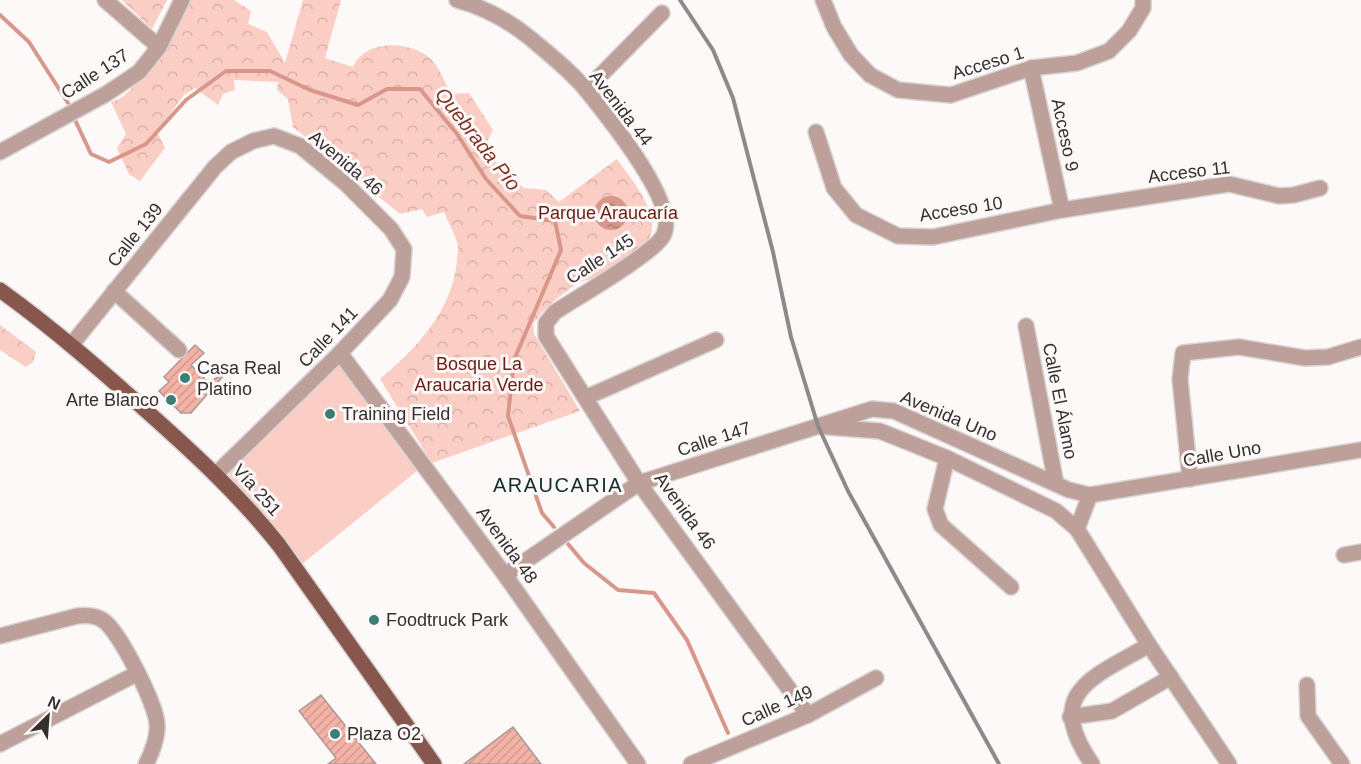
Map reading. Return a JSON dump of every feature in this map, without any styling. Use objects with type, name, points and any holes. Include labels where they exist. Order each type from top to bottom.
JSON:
[{"type":"main road","name":"Vía 251","points":[[0,290],[72,344],[216,474],[252,511],[279,545],[434,764]]},
{"type":"street","points":[[105,0],[159,47]]},
{"type":"street","name":"Calle 137","points":[[0,152],[105,94],[139,72],[159,47],[182,0]]},
{"type":"street","name":"Acceso 1","points":[[823,0],[834,27],[851,55],[870,75],[898,90],[951,95],[1031,68],[1077,63],[1109,51],[1130,31],[1143,8],[1143,0]]},
{"type":"street","name":"Avenida 44","points":[[464,1],[499,17],[530,38],[586,90],[650,178],[663,204],[667,223]]},
{"type":"street","points":[[586,90],[662,13]]},
{"type":"street","name":"Acceso 9","points":[[1031,68],[1062,210]]},
{"type":"street","name":"Acceso 10","points":[[816,132],[837,192],[856,216],[897,236],[933,237],[1062,210]]},
{"type":"street","name":"Avenida 46","points":[[231,152],[253,141],[274,136],[300,146],[345,183],[391,229],[404,249],[402,276],[390,300]]},
{"type":"street","name":"Calle 139","points":[[72,344],[215,167],[231,152]]},
{"type":"street","name":"Acceso 11","points":[[1062,210],[1229,184],[1249,186],[1279,196],[1320,188]]},
{"type":"street","name":"Calle 145","points":[[546,323],[555,312],[649,251],[663,236],[667,223]]},
{"type":"street","points":[[114,291],[179,350]]},
{"type":"street","name":"Calle 141","points":[[216,474],[340,353],[390,300]]},
{"type":"street","name":"Avenida 46","points":[[546,323],[546,336],[587,397],[639,483],[808,715]]},
{"type":"street","name":"Calle El Álamo","points":[[1026,326],[1062,487]]},
{"type":"street","points":[[587,397],[716,340]]},
{"type":"street","points":[[1190,479],[1180,379],[1183,353],[1239,347],[1305,358],[1328,357],[1361,346]]},
{"type":"street","name":"Avenida 48","points":[[340,353],[506,575],[638,764]]},
{"type":"street","name":"Avenida Uno","points":[[818,426],[872,410],[894,411],[1062,487],[1086,503]]},
{"type":"street","points":[[818,426],[880,431],[946,458],[1056,511],[1077,529],[1149,645],[1229,764]]},
{"type":"street","name":"Calle 147","points":[[506,575],[639,483],[818,426]]},
{"type":"street","name":"Calle Uno","points":[[1056,511],[1190,479],[1361,450]]},
{"type":"street","points":[[946,458],[935,509],[941,525],[1011,587]]},
{"type":"street","points":[[1077,529],[1086,503]]},
{"type":"street","points":[[1344,555],[1361,552]]},
{"type":"street","points":[[0,636],[77,616],[96,617],[104,621],[138,673],[156,711],[158,727],[148,761]]},
{"type":"street","points":[[1092,764],[1076,738],[1070,717],[1072,702],[1083,686],[1149,645]]},
{"type":"street","points":[[0,744],[138,673]]},
{"type":"street","points":[[1070,717],[1112,711],[1130,704],[1171,677]]},
{"type":"street","name":"Calle 149","points":[[691,764],[808,715],[876,678]]},
{"type":"street","points":[[1307,685],[1308,716],[1342,764]]},
{"type":"green space","points":[[122,0],[167,0],[152,29]]},
{"type":"green space","name":"Bosque La Araucaria Verde","points":[[182,0],[234,0],[251,11],[248,24],[267,32],[285,63],[303,0],[341,0],[325,58],[353,67],[360,57],[369,51],[393,45],[417,51],[428,57],[438,68],[451,94],[469,93],[493,130],[483,150],[524,188],[546,190],[559,202],[617,159],[648,206],[652,224],[648,241],[635,255],[619,266],[600,276],[580,282],[564,293],[547,307],[533,324],[534,334],[580,411],[432,463],[380,379],[407,355],[440,312],[454,279],[458,244],[454,234],[444,212],[427,217],[422,209],[400,214],[293,127],[288,99],[277,90],[278,82],[234,80],[235,90],[223,94],[218,105],[195,88],[184,95],[157,132],[165,148],[140,181],[129,174],[117,148],[126,134],[111,102],[133,88],[143,74],[162,42]]},
{"type":"green space","points":[[0,325],[36,352],[33,362],[26,367],[0,350]]},
{"type":"green space","name":"Training Field","points":[[341,359],[417,471],[302,564],[224,469]]},
{"type":"water","points":[[611,196],[623,201],[628,213],[623,225],[611,230],[599,225],[594,213],[599,201]]},
{"type":"building","name":"Casa Real Platino","points":[[195,345],[204,353],[191,365],[208,382],[225,374],[191,413],[181,413],[159,391],[169,382],[164,377]]},
{"type":"building","name":"Plaza O2","points":[[321,695],[376,764],[328,764],[336,758],[299,711]]},
{"type":"building","points":[[513,727],[541,764],[464,764]]},
{"type":"waterway","name":"Quebrada Pío","points":[[0,15],[29,42],[68,103]]},
{"type":"waterway","name":"Quebrada Pío","points":[[76,122],[91,154],[109,162],[146,144],[186,100],[226,71],[270,71],[310,90],[358,105],[387,89],[420,89],[457,134],[486,179],[520,216],[555,221],[561,250],[514,360],[508,416],[542,513],[554,527]]},
{"type":"waterway","name":"Quebrada Pío","points":[[568,544],[584,563],[618,590],[654,593],[687,640],[728,733]]},
{"type":"railway","points":[[680,0],[713,50],[733,98],[773,252],[791,337],[818,426],[848,491],[999,764]]},
{"type":"place","name":"Casa Real Platino","points":[[185,378]]},
{"type":"place","name":"Arte Blanco","points":[[171,400]]},
{"type":"place","name":"Training Field","points":[[330,414]]},
{"type":"place","name":"Foodtruck Park","points":[[374,620]]},
{"type":"place","name":"Plaza O2","points":[[335,734]]},
{"type":"district","name":"ARAUCARIA","points":[[558,485]]},
{"type":"park label","name":"Parque Araucaría","points":[[608,213]]}]
